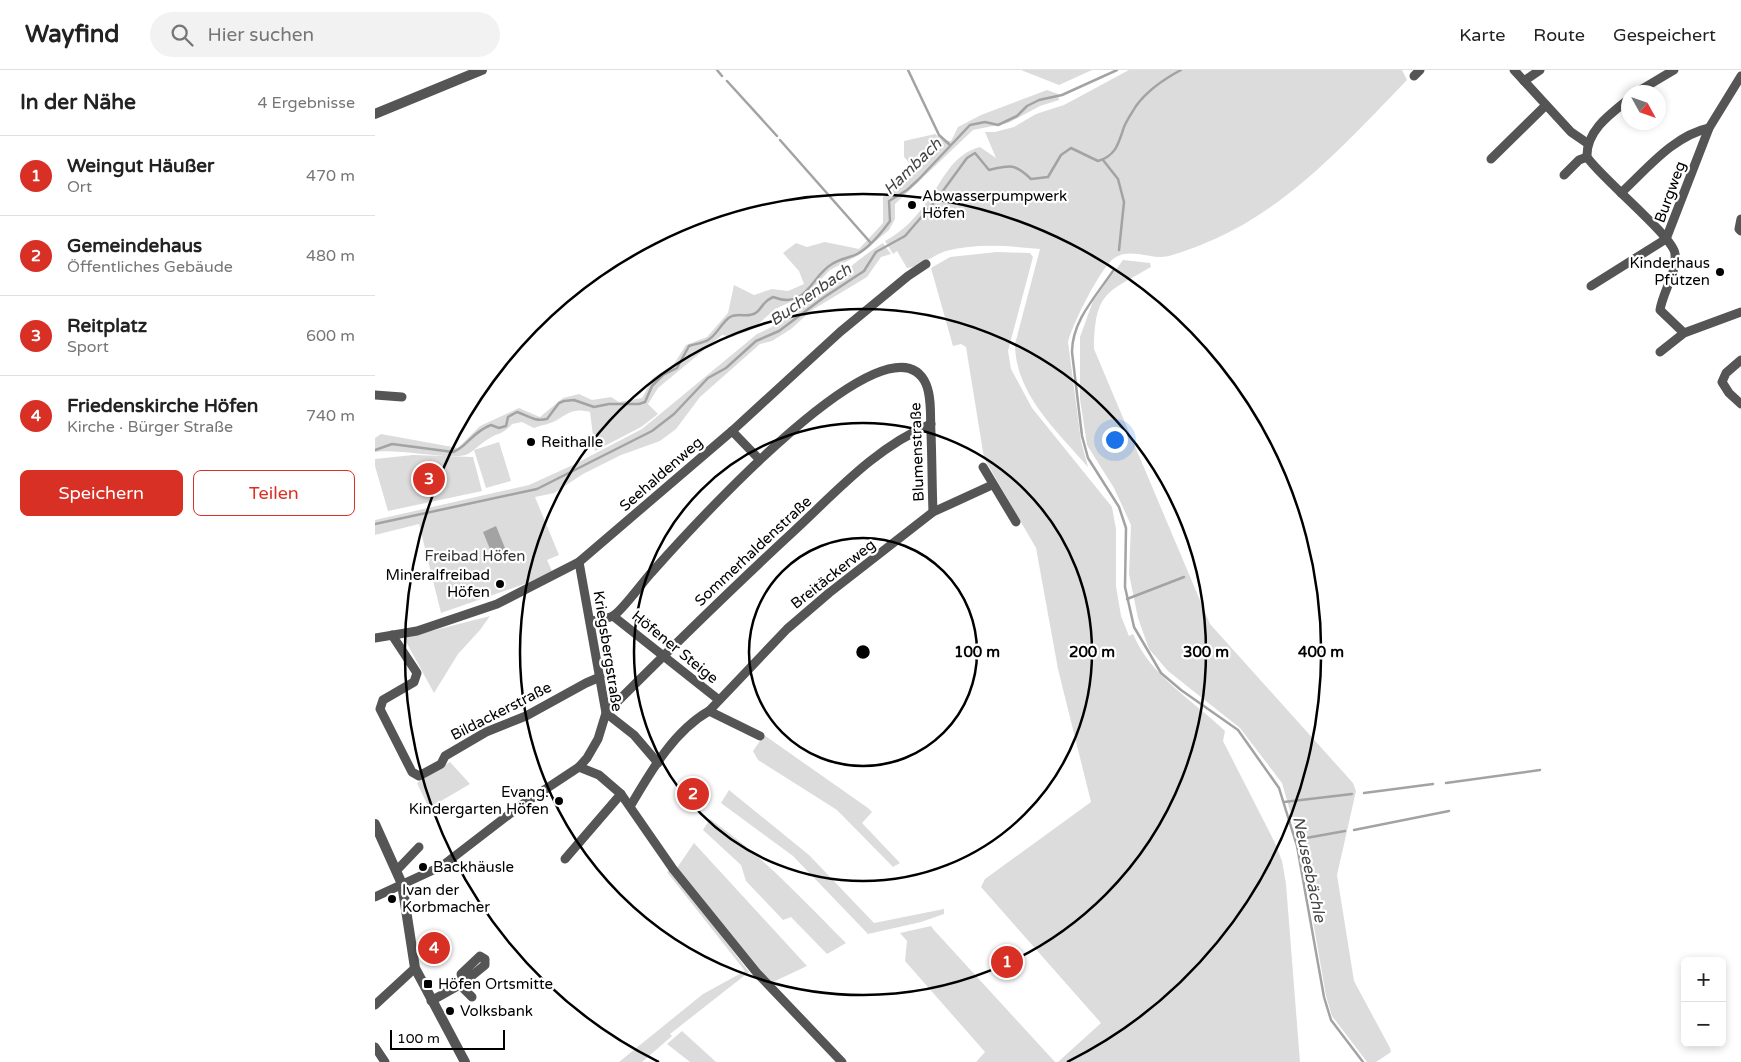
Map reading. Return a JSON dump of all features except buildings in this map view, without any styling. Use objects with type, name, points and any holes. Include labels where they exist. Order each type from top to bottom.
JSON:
[{"type":"street","points":[[375,114],[482,70]]},
{"type":"street","points":[[1514,70],[1545,106],[1571,132],[1587,143]]},
{"type":"street","points":[[1524,81],[1540,70]]},
{"type":"street","points":[[1649,85],[1674,70]]},
{"type":"street","name":"Burgweg","points":[[1591,286],[1666,239],[1709,128],[1741,76]]},
{"type":"street","points":[[1491,159],[1545,106]]},
{"type":"street","points":[[1621,106],[1592,133],[1587,143],[1587,157],[1666,239],[1675,252],[1675,265],[1662,296],[1660,310],[1684,333]]},
{"type":"street","points":[[1621,193],[1679,141],[1696,131],[1709,128]]},
{"type":"street","points":[[1564,175],[1579,160],[1587,157]]},
{"type":"street","points":[[1741,220],[1739,229],[1741,231]]},
{"type":"street","name":"Seehaldenweg","points":[[375,638],[430,627],[497,604],[579,562],[731,431],[840,332],[926,264]]},
{"type":"street","points":[[1660,352],[1684,333],[1741,312]]},
{"type":"street","points":[[1741,360],[1725,372],[1722,382],[1729,393],[1741,404]]},
{"type":"street","name":"Blumenstraße","points":[[613,616],[687,533],[759,459],[837,395],[865,378],[890,367],[899,367],[915,372],[926,382],[931,424],[933,512]]},
{"type":"street","points":[[375,395],[402,397]]},
{"type":"street","name":"Sommerhaldenstraße","points":[[606,713],[705,614],[872,458],[916,430],[931,424]]},
{"type":"street","points":[[731,431],[759,459]]},
{"type":"street","points":[[983,467],[1016,522]]},
{"type":"street","name":"Breitäckerweg","points":[[631,805],[683,731],[695,719],[709,711],[787,629],[829,593],[933,512],[993,485]]},
{"type":"street","name":"Kriegsbergstraße","points":[[579,562],[606,713],[598,739],[579,767]]},
{"type":"street","points":[[591,621],[613,616]]},
{"type":"street","name":"Höfener Steige","points":[[613,616],[719,700]]},
{"type":"street","name":"Bildackerstraße","points":[[392,635],[417,673],[414,682],[383,700],[380,709],[412,772],[419,776],[441,764],[445,756],[486,732],[526,716],[585,682],[600,677]]},
{"type":"street","points":[[709,711],[760,736]]},
{"type":"street","points":[[606,713],[634,735],[659,763]]},
{"type":"street","points":[[375,897],[442,866],[521,806],[579,767],[599,775],[631,805],[648,833],[757,973],[842,1062]]},
{"type":"street","points":[[565,859],[621,794]]},
{"type":"street","points":[[375,824],[402,884],[415,968],[465,1062]]},
{"type":"street","points":[[397,870],[419,847]]},
{"type":"street","points":[[375,1005],[415,968]]},
{"type":"street","points":[[431,1001],[462,984],[471,997]]},
{"type":"street","points":[[375,1047],[385,1062]]},
{"type":"green space","points":[[1021,70],[1092,70],[1059,85]]},
{"type":"green space","points":[[1129,70],[1402,70],[1407,80],[1318,169],[1269,208],[1243,225],[1215,239],[1173,255],[1155,257],[1124,254],[1113,259],[1107,265],[1087,298],[1068,342],[1081,441],[1088,467],[1040,411],[1022,379],[1017,362],[1015,344],[1040,249],[993,246],[958,248],[946,251],[918,265],[907,268],[897,251],[893,254],[885,241],[898,233],[915,217],[950,168],[963,155],[980,147],[996,158],[985,132],[995,132],[1014,127],[1036,114],[1064,105]]},
{"type":"green space","points":[[1047,90],[1058,94],[1059,100],[1040,106],[1008,123],[973,130],[895,204],[895,219],[889,230],[859,255],[830,270],[806,295],[775,309],[753,329],[732,337],[722,335],[658,388],[648,404],[658,414],[641,427],[595,451],[590,412],[576,411],[552,423],[534,428],[522,422],[512,424],[468,454],[461,456],[375,452],[375,438],[381,434],[458,448],[480,426],[519,408],[540,417],[563,398],[579,394],[592,400],[611,397],[619,402],[642,398],[653,378],[674,364],[686,345],[707,337],[728,313],[734,285],[754,295],[772,289],[788,291],[804,284],[799,271],[783,253],[796,243],[807,247],[825,242],[859,249],[883,223],[883,197],[909,178],[915,170],[904,157],[904,141],[935,134],[943,140],[951,141],[958,127],[981,115]]},
{"type":"green space","name":"Freibad Höfen","points":[[883,243],[891,254],[881,257],[867,277],[812,310],[791,329],[772,341],[760,344],[700,397],[676,429],[660,441],[621,455],[583,474],[554,493],[535,497],[559,555],[547,560],[552,571],[530,582],[441,613],[419,524],[375,535],[375,520],[529,485],[573,465],[642,429],[757,334],[775,325],[807,304]]},
{"type":"green space","points":[[997,252],[1030,253],[1033,257],[1008,351],[1011,369],[1032,408],[1112,507],[1116,529],[1116,586],[1121,616],[1129,636],[1133,634],[1150,663],[1174,687],[1225,731],[1223,741],[1275,843],[1282,861],[1286,884],[1300,1062],[1058,1062],[1101,1023],[981,887],[985,879],[1091,802],[1058,669],[1036,548],[984,458],[966,347],[961,344],[953,346],[931,268],[950,257]]},
{"type":"green space","points":[[1123,260],[1150,263],[1151,267],[1113,289],[1106,296],[1097,316],[1094,349],[1210,624],[1353,783],[1356,791],[1337,875],[1354,981],[1391,1052],[1376,1062],[1367,1062],[1332,1016],[1326,996],[1300,846],[1282,783],[1240,728],[1168,671],[1149,649],[1138,618],[1129,574],[1131,525],[1114,488],[1087,445],[1080,399],[1080,337],[1093,301]]},
{"type":"green space","points":[[499,442],[511,481],[486,488],[474,450]]},
{"type":"green space","points":[[413,455],[473,457],[482,491],[388,511],[375,466],[375,459]]},
{"type":"green space","points":[[490,616],[458,654],[434,693],[404,638]]},
{"type":"green space","points":[[764,735],[868,808],[872,812],[862,823],[900,863],[893,867],[837,810],[758,760],[753,751]]},
{"type":"green space","points":[[450,762],[470,784],[429,808],[417,783]]},
{"type":"green space","points":[[729,790],[809,855],[874,923],[944,909],[944,914],[921,922],[868,934],[793,856],[721,803]]},
{"type":"green space","points":[[710,819],[764,863],[846,943],[827,954],[791,917],[783,920],[746,881],[741,865],[703,830]]},
{"type":"green space","points":[[694,843],[807,966],[773,982],[767,982],[677,868]]},
{"type":"green space","points":[[671,870],[749,972],[670,1034],[672,1036],[642,1062],[619,1062],[703,994],[745,971],[667,872]]},
{"type":"green space","points":[[931,926],[1055,1062],[976,1062],[985,1052],[905,961],[907,941],[900,933]]},
{"type":"green space","points":[[682,1031],[716,1062],[690,1062],[667,1044]]},
{"type":"shaded area","points":[[496,526],[507,553],[494,559],[483,532]]},
{"type":"waterway","points":[[717,70],[722,76]]},
{"type":"waterway","points":[[908,70],[939,135],[950,145]]},
{"type":"waterway","name":"Hambach","points":[[375,450],[392,444],[453,452],[462,447],[484,428],[491,425],[499,428],[506,426],[508,417],[517,412],[542,420],[547,419],[559,403],[564,401],[574,400],[594,407],[609,404],[639,404],[645,402],[652,386],[663,375],[677,368],[689,346],[711,338],[730,317],[754,314],[773,297],[784,300],[801,296],[832,264],[857,254],[866,248],[890,221],[889,201],[907,190],[918,180],[970,125],[985,122],[998,125],[1017,116],[1027,106],[1039,100],[1062,95],[1117,70]]},
{"type":"waterway","name":"Buchenbach","points":[[375,524],[537,489],[652,431],[674,414],[708,378],[726,368],[756,341],[779,331],[823,298],[864,271],[876,252],[905,236],[937,199],[967,158],[975,153],[989,170],[1007,166],[1020,170],[1031,179],[1048,177],[1061,155],[1071,148],[1098,161],[1104,159],[1115,149],[1127,121],[1140,100],[1157,85],[1181,70]]},
{"type":"waterway","points":[[727,81],[777,136]]},
{"type":"waterway","points":[[780,140],[870,242]]},
{"type":"waterway","name":"Neuseebächle","points":[[1103,160],[1118,179],[1124,202],[1119,250]]},
{"type":"waterway","name":"Neuseebächle","points":[[1113,271],[1080,319],[1073,341],[1072,352],[1082,436],[1088,458],[1119,507],[1126,528],[1125,587],[1134,627],[1161,673],[1181,690],[1238,730],[1279,788],[1297,846],[1324,997],[1331,1020],[1363,1062]]},
{"type":"waterway","points":[[1127,599],[1184,577]]},
{"type":"waterway","points":[[1446,783],[1540,770]]},
{"type":"waterway","points":[[1364,793],[1433,784]]},
{"type":"waterway","points":[[1284,802],[1352,794]]},
{"type":"waterway","points":[[1354,830],[1449,811]]},
{"type":"waterway","points":[[1295,840],[1345,831]]},
{"type":"place","name":"Abwasserpumpwerk Höfen","points":[[912,205]]},
{"type":"place","name":"Kinderhaus Pfützen","points":[[1720,272]]},
{"type":"place","name":"Reithalle","points":[[531,442]]},
{"type":"place","name":"Reitplatz","points":[[429,479]]},
{"type":"place","name":"Mineralfreibad Höfen","points":[[500,584]]},
{"type":"place","name":"Gemeindehaus","points":[[693,794]]},
{"type":"place","name":"Evang. Kindergarten Höfen","points":[[559,801]]},
{"type":"place","name":"Backhäusle","points":[[423,867]]},
{"type":"place","name":"Ivan der Korbmacher","points":[[392,899]]},
{"type":"place","name":"Friedenskirche Höfen","points":[[434,948]]},
{"type":"place","name":"Weingut Häußer","points":[[1007,962]]},
{"type":"place","name":"Höfen Ortsmitte","points":[[428,984]]},
{"type":"place","name":"Volksbank","points":[[450,1011]]}]
